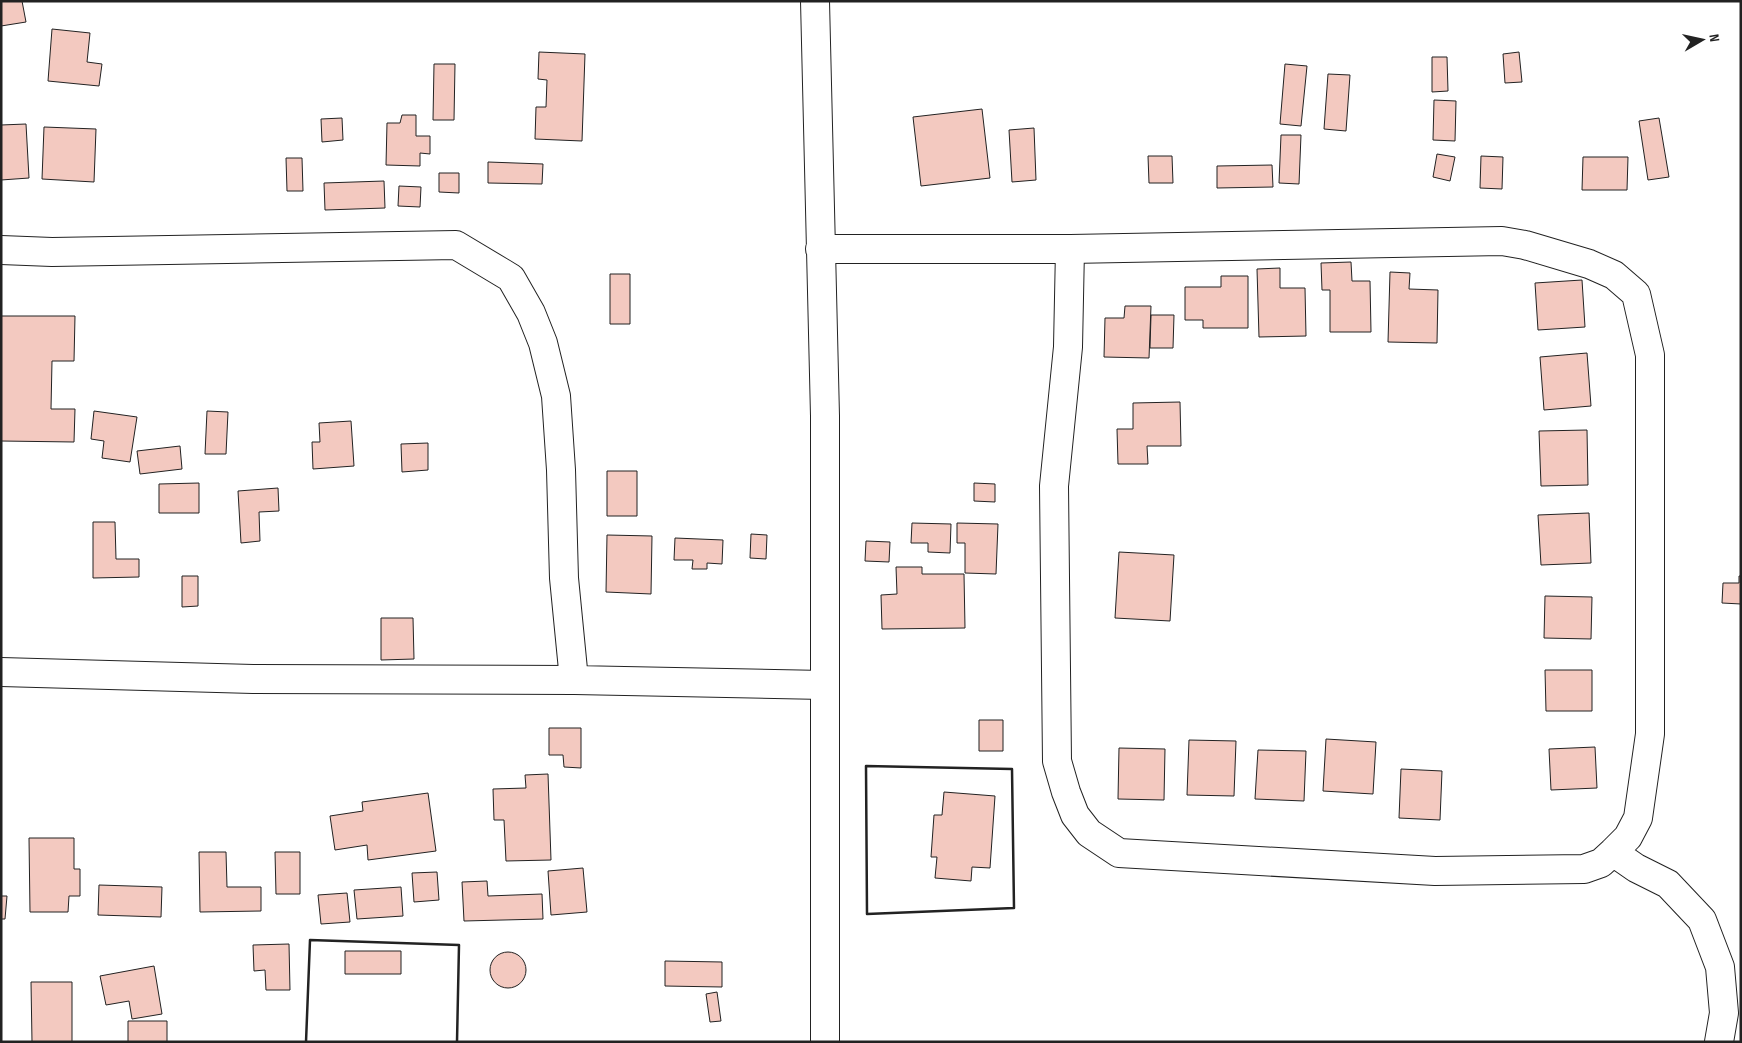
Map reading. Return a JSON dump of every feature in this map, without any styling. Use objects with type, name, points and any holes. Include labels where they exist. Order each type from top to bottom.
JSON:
[{"type":"street","points":[[815,1],[825,416],[825,1042]]},
{"type":"street","points":[[820,249],[1070,249],[1502,241],[1526,245],[1589,264],[1614,275],[1636,294],[1650,355],[1650,734],[1638,818],[1628,837],[1601,863],[1584,869],[1435,871],[1118,853],[1089,833],[1075,815],[1066,792],[1058,761],[1054,486],[1068,347],[1070,249]]},
{"type":"street","points":[[1,250],[52,252],[456,245],[511,278],[531,313],[543,343],[556,396],[561,470],[564,578],[574,680]]},
{"type":"street","points":[[1,672],[253,679],[574,680],[824,685]]},
{"type":"street","points":[[1613,852],[1636,868],[1668,884],[1702,920],[1720,967],[1724,1013],[1719,1042]]},
{"type":"building","points":[[1,1],[22,1],[26,22],[1,26]]},
{"type":"building","points":[[52,29],[90,33],[87,62],[102,64],[99,86],[48,81]]},
{"type":"building","points":[[539,52],[585,54],[582,141],[535,139],[536,107],[546,107],[547,80],[538,79]]},
{"type":"building","points":[[1519,52],[1522,82],[1505,83],[1503,54]]},
{"type":"building","points":[[1432,57],[1447,57],[1448,91],[1432,92]]},
{"type":"building","points":[[434,64],[455,64],[454,120],[433,120]]},
{"type":"building","points":[[1285,64],[1307,66],[1301,126],[1280,124]]},
{"type":"building","points":[[1328,74],[1350,75],[1346,131],[1324,129]]},
{"type":"building","points":[[1434,100],[1456,101],[1455,141],[1433,140]]},
{"type":"building","points":[[982,109],[990,178],[921,186],[913,117]]},
{"type":"building","points":[[402,115],[416,115],[416,136],[430,136],[430,154],[420,153],[420,166],[386,165],[387,123],[400,123]]},
{"type":"building","points":[[342,118],[343,140],[322,142],[321,119]]},
{"type":"building","points":[[1659,118],[1669,177],[1648,180],[1639,121]]},
{"type":"building","points":[[26,124],[29,178],[1,180],[1,125]]},
{"type":"building","points":[[44,127],[96,129],[94,182],[42,179]]},
{"type":"building","points":[[1034,128],[1036,180],[1012,182],[1009,130]]},
{"type":"building","points":[[1281,135],[1301,135],[1299,184],[1279,183]]},
{"type":"building","points":[[1437,154],[1455,157],[1450,181],[1433,177]]},
{"type":"building","points":[[1148,156],[1172,156],[1173,183],[1149,183]]},
{"type":"building","points":[[1481,156],[1503,157],[1502,189],[1480,188]]},
{"type":"building","points":[[1583,157],[1628,157],[1627,190],[1582,190]]},
{"type":"building","points":[[286,158],[302,158],[303,191],[287,191]]},
{"type":"building","points":[[488,162],[543,164],[542,184],[488,183]]},
{"type":"building","points":[[1272,165],[1273,187],[1217,188],[1217,166]]},
{"type":"building","points":[[439,173],[459,173],[459,193],[439,192]]},
{"type":"building","points":[[384,181],[385,208],[325,210],[324,183]]},
{"type":"building","points":[[399,186],[421,187],[420,207],[398,206]]},
{"type":"building","points":[[1351,262],[1352,281],[1370,281],[1371,332],[1330,332],[1330,290],[1322,290],[1321,263]]},
{"type":"building","points":[[1280,268],[1280,288],[1305,288],[1306,336],[1259,337],[1257,269]]},
{"type":"building","points":[[1390,272],[1410,273],[1409,289],[1438,290],[1437,343],[1388,342]]},
{"type":"building","points":[[610,274],[630,274],[630,324],[610,324]]},
{"type":"building","points":[[1221,276],[1248,276],[1248,328],[1203,328],[1203,320],[1185,320],[1185,287],[1221,287]]},
{"type":"building","points":[[1582,280],[1585,327],[1538,330],[1535,283]]},
{"type":"building","points":[[1125,306],[1151,306],[1149,358],[1104,357],[1105,318],[1124,318]]},
{"type":"building","points":[[1151,315],[1174,315],[1173,348],[1150,348]]},
{"type":"building","points":[[1,316],[75,316],[74,361],[52,361],[51,409],[75,409],[74,442],[1,441]]},
{"type":"building","points":[[1587,353],[1591,406],[1544,410],[1540,357]]},
{"type":"building","points":[[1180,402],[1181,446],[1147,446],[1148,464],[1118,464],[1117,429],[1133,429],[1133,403]]},
{"type":"building","points":[[94,411],[137,417],[130,462],[102,458],[104,441],[91,439]]},
{"type":"building","points":[[207,411],[228,412],[226,454],[205,454]]},
{"type":"building","points":[[351,421],[354,466],[313,469],[312,442],[320,442],[319,423]]},
{"type":"building","points":[[1587,430],[1588,485],[1541,486],[1539,431]]},
{"type":"building","points":[[428,443],[428,470],[402,472],[401,444]]},
{"type":"building","points":[[180,446],[182,469],[140,474],[137,451]]},
{"type":"building","points":[[607,471],[637,471],[637,516],[607,516]]},
{"type":"building","points":[[199,483],[199,513],[159,513],[159,484]]},
{"type":"building","points":[[974,483],[995,484],[995,502],[974,501]]},
{"type":"building","points":[[278,488],[279,511],[259,512],[260,541],[241,543],[238,491]]},
{"type":"building","points":[[1589,513],[1591,563],[1541,565],[1538,515]]},
{"type":"building","points":[[93,522],[115,522],[116,559],[139,559],[139,577],[93,578]]},
{"type":"building","points":[[912,523],[951,524],[950,553],[928,552],[928,543],[911,543]]},
{"type":"building","points":[[957,523],[998,524],[996,574],[965,573],[965,543],[957,543]]},
{"type":"building","points":[[751,534],[767,535],[766,559],[750,558]]},
{"type":"building","points":[[607,535],[652,536],[651,594],[606,592]]},
{"type":"building","points":[[675,538],[723,540],[722,564],[707,563],[707,569],[692,569],[693,560],[674,560]]},
{"type":"building","points":[[866,541],[890,542],[889,562],[865,561]]},
{"type":"building","points":[[1119,552],[1174,555],[1170,621],[1115,618]]},
{"type":"building","points":[[896,567],[922,567],[922,574],[964,574],[965,628],[882,629],[881,595],[897,594]]},
{"type":"building","points":[[182,576],[198,576],[198,606],[182,607]]},
{"type":"building","points":[[1739,576],[1741,576],[1741,604],[1722,603],[1723,583],[1739,583]]},
{"type":"building","points":[[1545,596],[1592,597],[1591,639],[1544,638]]},
{"type":"building","points":[[381,618],[413,618],[414,659],[381,660]]},
{"type":"building","points":[[1545,670],[1592,670],[1592,711],[1546,711]]},
{"type":"building","points":[[979,720],[1003,720],[1003,751],[979,751]]},
{"type":"building","points":[[549,728],[581,728],[581,768],[564,767],[563,755],[549,755]]},
{"type":"building","points":[[1326,739],[1376,742],[1373,794],[1323,791]]},
{"type":"building","points":[[1189,740],[1236,741],[1234,796],[1187,795]]},
{"type":"building","points":[[1595,747],[1597,788],[1551,790],[1549,749]]},
{"type":"building","points":[[1119,748],[1165,749],[1164,800],[1118,799]]},
{"type":"building","points":[[1258,750],[1306,751],[1304,801],[1255,799]]},
{"type":"building","points":[[1401,769],[1442,771],[1440,820],[1399,818]]},
{"type":"building","points":[[548,774],[551,860],[506,861],[504,820],[494,820],[493,789],[526,788],[525,775]]},
{"type":"building","points":[[944,792],[995,796],[990,868],[972,867],[971,881],[935,878],[937,857],[931,857],[934,815],[942,815]]},
{"type":"building","points":[[428,793],[436,851],[368,860],[367,845],[335,850],[330,816],[363,811],[362,802]]},
{"type":"building","points":[[29,838],[74,838],[74,869],[80,869],[80,896],[69,896],[68,912],[30,912]]},
{"type":"building","points":[[199,852],[226,852],[227,887],[261,887],[261,911],[200,912]]},
{"type":"building","points":[[275,852],[300,852],[300,894],[276,894]]},
{"type":"building","points":[[583,868],[587,912],[551,915],[548,871]]},
{"type":"building","points":[[437,872],[439,900],[414,902],[412,873]]},
{"type":"building","points":[[487,881],[488,896],[542,894],[543,919],[464,921],[462,882]]},
{"type":"building","points":[[99,885],[162,887],[161,917],[98,915]]},
{"type":"building","points":[[401,887],[403,916],[357,919],[354,890]]},
{"type":"building","points":[[347,893],[350,922],[321,924],[318,895]]},
{"type":"building","points":[[1,896],[7,896],[5,919],[1,919]]},
{"type":"building","points":[[289,944],[290,990],[266,990],[265,970],[254,971],[253,945]]},
{"type":"building","points":[[345,951],[401,951],[401,974],[345,974]]},
{"type":"building","points":[[508,952],[515,953],[521,957],[525,963],[525,977],[521,983],[515,987],[508,988],[501,987],[495,983],[491,977],[490,970],[491,963],[495,957],[501,953]]},
{"type":"building","points":[[665,961],[722,962],[722,987],[665,986]]},
{"type":"building","points":[[154,966],[162,1014],[132,1019],[129,1001],[106,1005],[100,976]]},
{"type":"building","points":[[31,982],[72,982],[72,1042],[32,1042]]},
{"type":"building","points":[[717,992],[721,1021],[710,1022],[706,994]]},
{"type":"building","points":[[128,1021],[167,1021],[167,1042],[128,1042]]},
{"type":"wall","points":[[866,766],[1012,769],[1014,908],[867,914],[866,766]]},
{"type":"wall","points":[[306,1042],[310,940],[459,945],[457,1042]]}]
